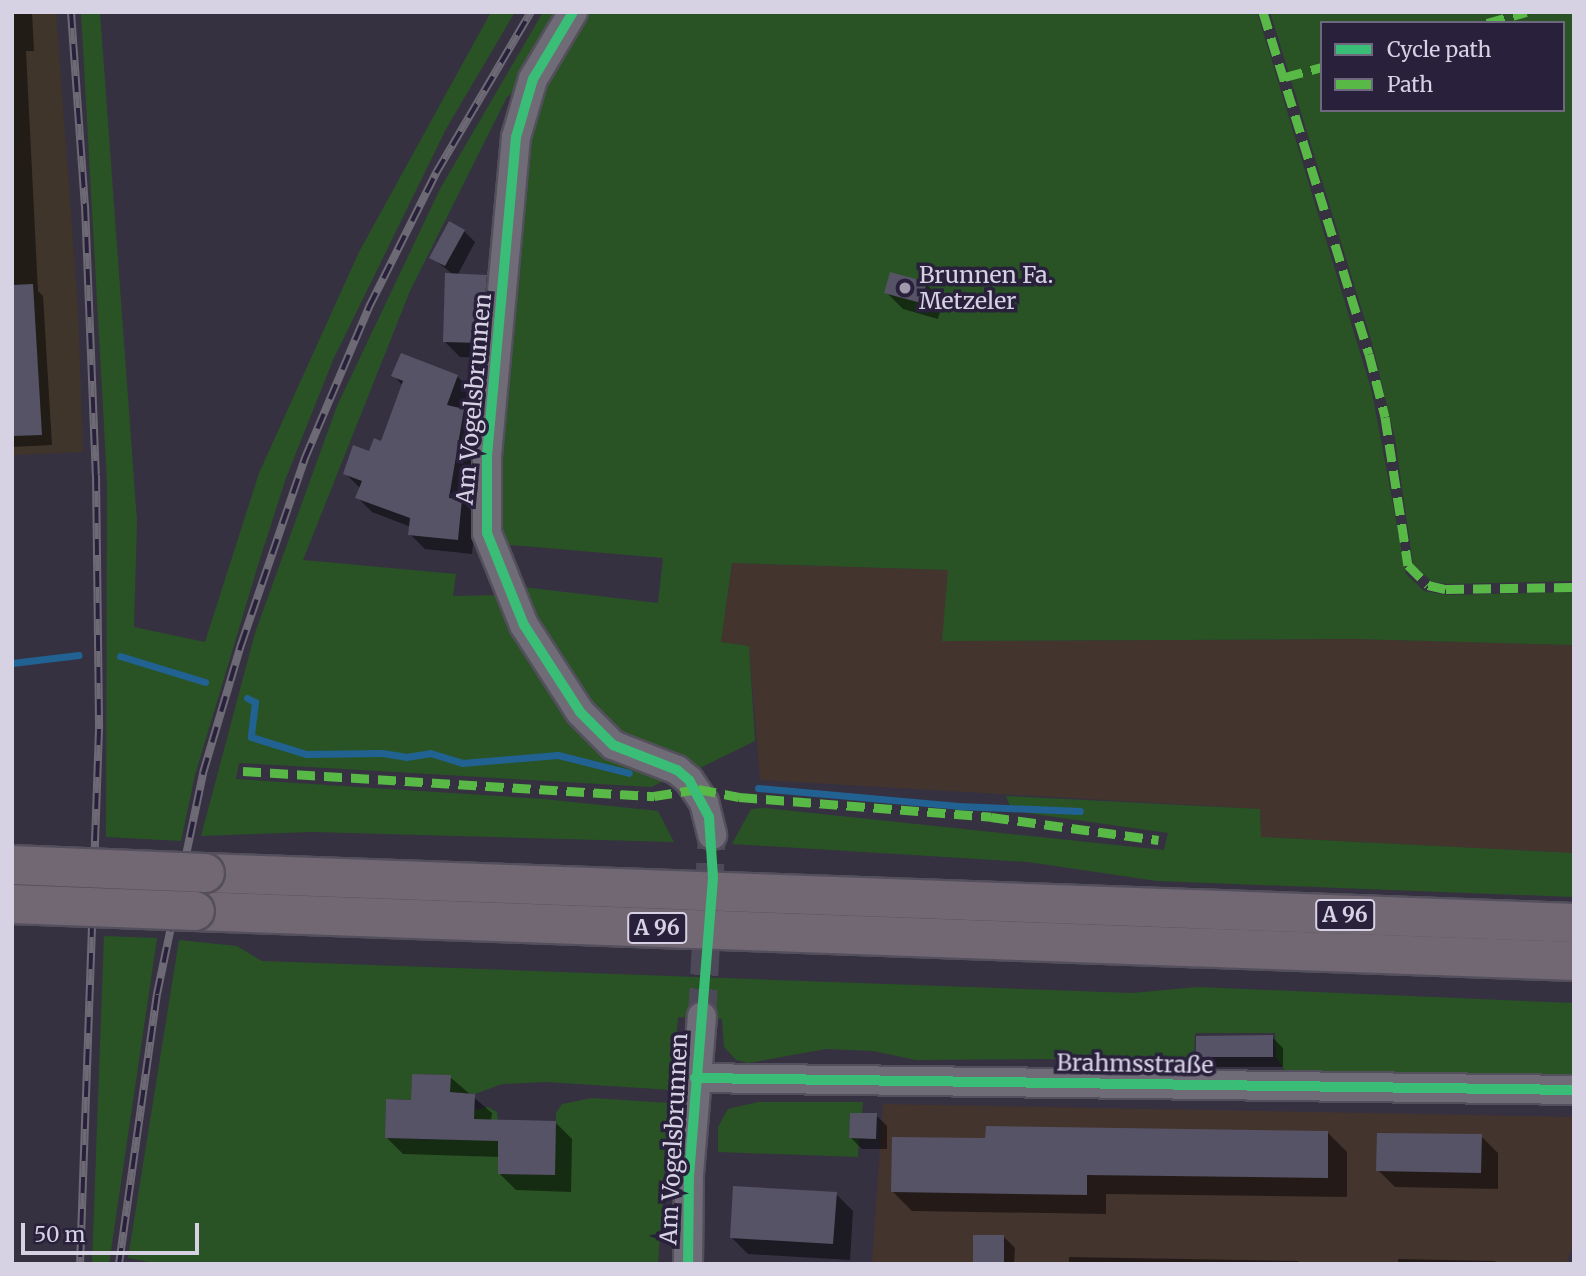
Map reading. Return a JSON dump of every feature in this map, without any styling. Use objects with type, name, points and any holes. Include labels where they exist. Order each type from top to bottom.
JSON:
[{"type":"highway","name":"A 96","points":[[12,866],[1574,923]]},
{"type":"highway","name":"A 96","points":[[12,904],[1574,961]]},
{"type":"street","name":"Am Vogelsbrunnen","points":[[573,12],[533,79],[516,137],[487,457],[487,533],[524,625],[580,712],[613,745],[677,770],[689,780],[704,802],[712,835]]},
{"type":"street","name":"Am Vogelsbrunnen","points":[[688,1264],[695,1078],[702,1017]]},
{"type":"street","name":"Brahmsstraße","points":[[695,1078],[1574,1090]]},
{"type":"shaded area","points":[[12,12],[56,12],[78,310],[83,452],[12,455]]},
{"type":"shaded area","points":[[732,563],[949,570],[943,641],[1354,639],[1574,645],[1574,853],[1261,837],[1260,809],[760,780],[749,646],[721,642]]},
{"type":"shaded area","points":[[883,1104],[1574,1117],[1574,1243],[1566,1264],[872,1264]]},
{"type":"green space","points":[[81,12],[100,12],[137,521],[134,627],[205,642],[259,473],[359,252],[491,12],[515,12],[446,129],[333,360],[286,478],[258,565],[195,775],[181,841],[106,837],[107,480]]},
{"type":"green space","points":[[543,12],[563,12],[522,86],[507,97],[410,291],[303,560],[456,574],[453,596],[500,595],[536,660],[664,781],[651,787],[239,763],[236,779],[544,799],[658,811],[674,842],[313,832],[201,836],[255,633],[337,406],[440,189]]},
{"type":"green space","points":[[581,12],[1257,12],[1372,392],[1406,574],[1424,591],[1446,595],[1574,592],[1574,645],[1354,639],[942,641],[948,570],[732,563],[721,642],[749,646],[755,741],[696,770],[607,727],[514,586],[658,603],[663,558],[500,544],[496,510],[532,106]]},
{"type":"green space","points":[[1270,12],[1574,12],[1574,581],[1446,584],[1431,581],[1413,564],[1395,439],[1372,343]]},
{"type":"green space","points":[[1006,796],[1260,809],[1261,837],[1574,853],[1574,897],[1157,881],[1028,862],[732,844],[751,809],[765,808],[1164,850],[1168,833],[1012,811]]},
{"type":"green space","points":[[104,936],[157,938],[109,1264],[92,1264]]},
{"type":"green space","points":[[179,940],[237,946],[262,961],[1132,993],[1197,987],[1574,1003],[1574,1074],[1287,1074],[1276,1057],[1275,1033],[1195,1033],[1194,1058],[1181,1066],[1053,1059],[916,1060],[873,1051],[826,1049],[748,1063],[736,1060],[724,1047],[722,1019],[678,1017],[672,1090],[546,1082],[502,1084],[475,1094],[450,1092],[450,1075],[412,1074],[411,1100],[386,1099],[385,1138],[434,1140],[474,1110],[488,1107],[497,1112],[498,1174],[554,1175],[556,1113],[562,1104],[592,1098],[670,1103],[658,1263],[160,1264],[128,1258]]},
{"type":"green space","points":[[758,1102],[863,1102],[862,1113],[850,1113],[849,1138],[859,1138],[858,1157],[718,1152],[718,1127],[728,1109]]},
{"type":"building","points":[[449,221],[465,230],[445,266],[429,258]]},
{"type":"building","name":"Brunnen Fa. Metzeler","points":[[890,272],[927,282],[921,303],[884,293]]},
{"type":"building","points":[[445,273],[487,275],[481,343],[443,342]]},
{"type":"building","points":[[33,284],[42,435],[12,436],[12,285]]},
{"type":"building","points":[[401,353],[458,375],[447,405],[464,409],[449,498],[462,499],[458,540],[408,535],[410,518],[355,498],[362,481],[343,474],[353,445],[369,451],[374,438],[381,441],[403,381],[391,376]]},
{"type":"building","points":[[1273,1035],[1273,1057],[1196,1057],[1196,1036]]},
{"type":"building","points":[[412,1074],[451,1075],[450,1092],[475,1094],[474,1119],[556,1121],[555,1175],[498,1174],[498,1141],[385,1138],[386,1099],[411,1100]]},
{"type":"building","points":[[850,1113],[877,1113],[876,1139],[849,1138]]},
{"type":"building","points":[[986,1126],[1328,1131],[1328,1178],[1087,1175],[1087,1195],[891,1192],[892,1137],[985,1138]]},
{"type":"building","points":[[1377,1133],[1482,1134],[1481,1173],[1376,1171]]},
{"type":"building","points":[[733,1186],[837,1192],[833,1244],[730,1238]]},
{"type":"building","points":[[973,1235],[1004,1235],[1004,1264],[973,1264]]},
{"type":"waterway","points":[[12,663],[79,655]]},
{"type":"waterway","points":[[120,656],[205,682]]},
{"type":"waterway","points":[[247,698],[255,702],[251,737],[306,754],[382,753],[406,757],[430,753],[462,763],[558,755],[629,773]]},
{"type":"waterway","points":[[758,788],[958,806],[1080,811]]},
{"type":"tunnel","points":[[702,1017],[712,835]]},
{"type":"railway","points":[[71,12],[85,205],[96,475],[99,729],[80,1264]]},
{"type":"railway","points":[[119,1264],[157,994],[203,773],[241,645],[305,458],[369,307],[436,173],[531,12]]},
{"type":"marked path","points":[[1263,12],[1369,354],[1385,417],[1408,565],[1428,585],[1446,589],[1574,587]]},
{"type":"marked path","points":[[1494,21],[1526,12]]},
{"type":"marked path","points":[[1285,77],[1320,68]]},
{"type":"marked path","points":[[243,771],[654,796],[698,789],[739,797],[991,817],[1158,840]]},
{"type":"cycle path","points":[[573,12],[533,79],[516,137],[487,457],[487,533],[524,625],[580,712],[613,745],[677,770],[689,780],[709,817],[713,878],[689,1174],[688,1264]]},
{"type":"cycle path","points":[[695,1078],[1574,1090]]},
{"type":"place","name":"Brunnen Fa. Metzeler","points":[[905,288]]}]
